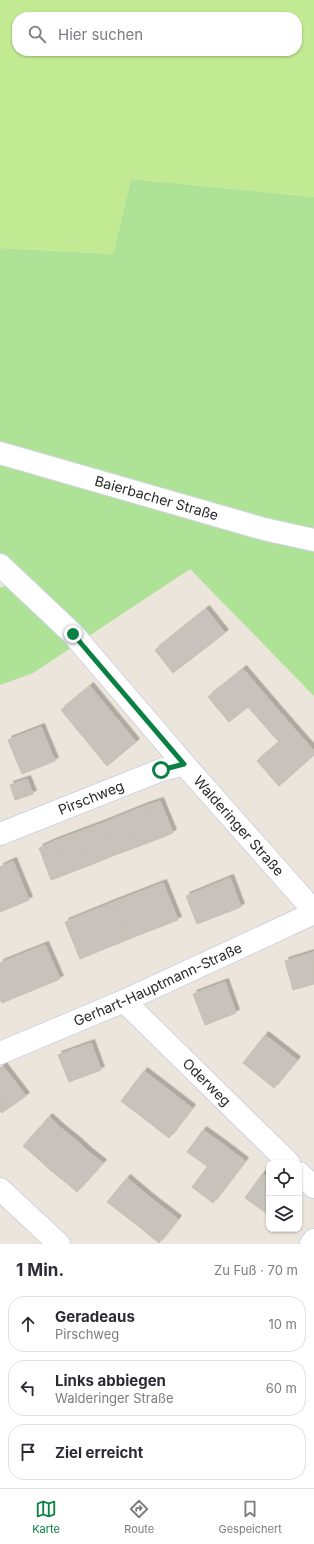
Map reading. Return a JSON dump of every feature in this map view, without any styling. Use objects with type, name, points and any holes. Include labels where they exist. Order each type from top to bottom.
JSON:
[{"type":"street","name":"Baierbacher Straße","points":[[0,453],[264,529],[314,540]]},
{"type":"street","name":"Walderinger Straße","points":[[0,565],[73,634],[184,764],[314,912]]},
{"type":"street","name":"Pirschweg","points":[[0,834],[161,770],[184,764]]},
{"type":"street","name":"Gerhart-Hauptmann-Straße","points":[[0,1053],[124,1001],[314,912]]},
{"type":"street","name":"Oderweg","points":[[124,1001],[286,1160]]},
{"type":"street","points":[[302,1176],[314,1187]]},
{"type":"street","points":[[0,1189],[59,1244]]},
{"type":"street","points":[[311,1244],[314,1240]]},
{"type":"green space","points":[[0,0],[314,0],[314,197],[131,179],[113,254],[0,248]]},
{"type":"green space","points":[[131,179],[314,197],[314,696],[190,569],[33,673],[0,685],[0,588],[5,586],[0,580],[0,248],[113,254]]},
{"type":"building","points":[[206,609],[225,633],[173,673],[155,650]]},
{"type":"building","points":[[243,669],[279,711],[263,724],[248,707],[229,722],[208,697]]},
{"type":"building","points":[[90,686],[136,742],[107,766],[61,710]]},
{"type":"building","points":[[279,711],[314,751],[314,755],[279,786],[257,761],[279,742],[263,724]]},
{"type":"building","points":[[41,727],[55,761],[22,774],[8,740]]},
{"type":"building","points":[[27,779],[33,794],[15,800],[10,785]]},
{"type":"building","points":[[160,801],[173,833],[158,839],[145,806]]},
{"type":"building","points":[[145,806],[158,839],[137,847],[125,814]]},
{"type":"building","points":[[125,814],[137,847],[115,855],[103,823]]},
{"type":"building","points":[[103,823],[115,855],[88,866],[76,833]]},
{"type":"building","points":[[76,833],[88,866],[67,874],[55,841]]},
{"type":"building","points":[[55,841],[67,874],[51,880],[39,848]]},
{"type":"building","points":[[13,861],[29,900],[0,912],[0,867]]},
{"type":"building","points":[[230,878],[241,907],[197,924],[186,896]]},
{"type":"building","points":[[163,883],[178,920],[129,939],[114,902]]},
{"type":"building","points":[[114,902],[129,939],[80,959],[65,922]]},
{"type":"building","points":[[45,945],[60,979],[2,1003],[0,999],[0,963]]},
{"type":"building","points":[[314,952],[314,984],[293,990],[285,961]]},
{"type":"building","points":[[225,982],[236,1013],[205,1025],[193,994]]},
{"type":"building","points":[[265,1035],[297,1060],[274,1088],[243,1063]]},
{"type":"building","points":[[91,1043],[101,1070],[69,1082],[58,1055]]},
{"type":"building","points":[[3,1066],[26,1096],[13,1105],[0,1087],[0,1068]]},
{"type":"building","points":[[144,1071],[192,1108],[169,1138],[121,1101]]},
{"type":"building","points":[[0,1087],[13,1105],[2,1113],[0,1111]]},
{"type":"building","points":[[49,1117],[62,1129],[37,1158],[23,1146]]},
{"type":"building","points":[[62,1129],[76,1140],[50,1170],[37,1158]]},
{"type":"building","points":[[203,1130],[224,1145],[208,1167],[187,1152]]},
{"type":"building","points":[[76,1140],[89,1152],[64,1181],[50,1170]]},
{"type":"building","points":[[224,1145],[245,1161],[213,1203],[192,1187]]},
{"type":"building","points":[[89,1152],[103,1163],[77,1192],[64,1181]]},
{"type":"building","points":[[262,1174],[266,1176],[266,1213],[245,1198]]},
{"type":"building","points":[[127,1178],[152,1199],[133,1222],[107,1202]]},
{"type":"building","points":[[152,1199],[178,1219],[159,1243],[133,1222]]},
{"type":"route","points":[[73,634],[184,764],[161,770]]}]
